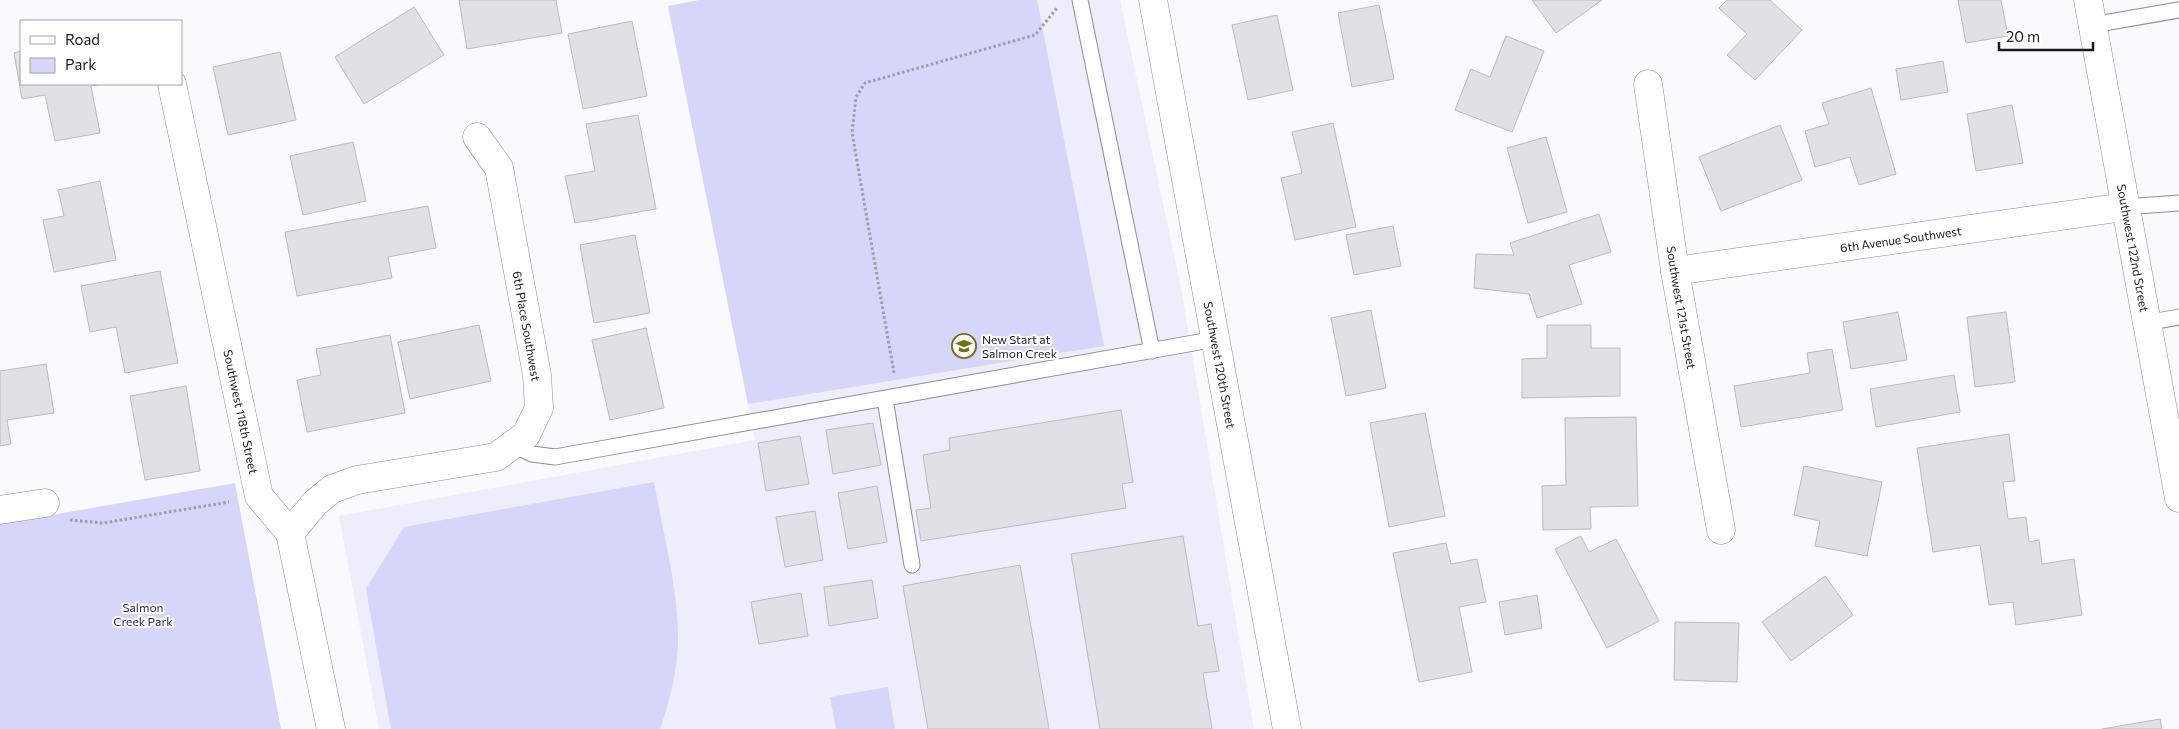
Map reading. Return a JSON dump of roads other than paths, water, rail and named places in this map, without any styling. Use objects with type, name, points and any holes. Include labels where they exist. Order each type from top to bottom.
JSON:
[{"type":"street","name":"Southwest 120th Street","points":[[1153,0],[1288,729]]},
{"type":"street","name":"Southwest 122nd Street","points":[[2090,12],[2146,323],[2172,422],[2179,498]]},
{"type":"street","name":"Southwest 121st Street","points":[[1648,84],[1675,271],[1721,530]]},
{"type":"street","name":"Southwest 118th Street","points":[[172,85],[259,496],[290,533],[331,729]]},
{"type":"street","name":"6th Place Southwest","points":[[290,533],[315,503],[332,488],[357,480],[496,457],[526,435],[538,408],[538,375],[499,168],[477,137]]},
{"type":"street","name":"6th Avenue Southwest","points":[[1675,271],[2124,207]]},
{"type":"street","points":[[0,510],[45,503]]},
{"type":"lane","points":[[1080,0],[1152,351]]},
{"type":"lane","points":[[2090,12],[2179,10]]},
{"type":"lane","points":[[2124,207],[2179,203]]},
{"type":"lane","points":[[2146,323],[2179,317]]},
{"type":"lane","points":[[513,445],[532,454],[555,457],[1216,339]]},
{"type":"lane","points":[[891,397],[912,565]]},
{"type":"place","name":"New Start at Salmon Creek","points":[[964,346]]},
{"type":"park label","name":"Salmon Creek Park","points":[[143,614]]}]
